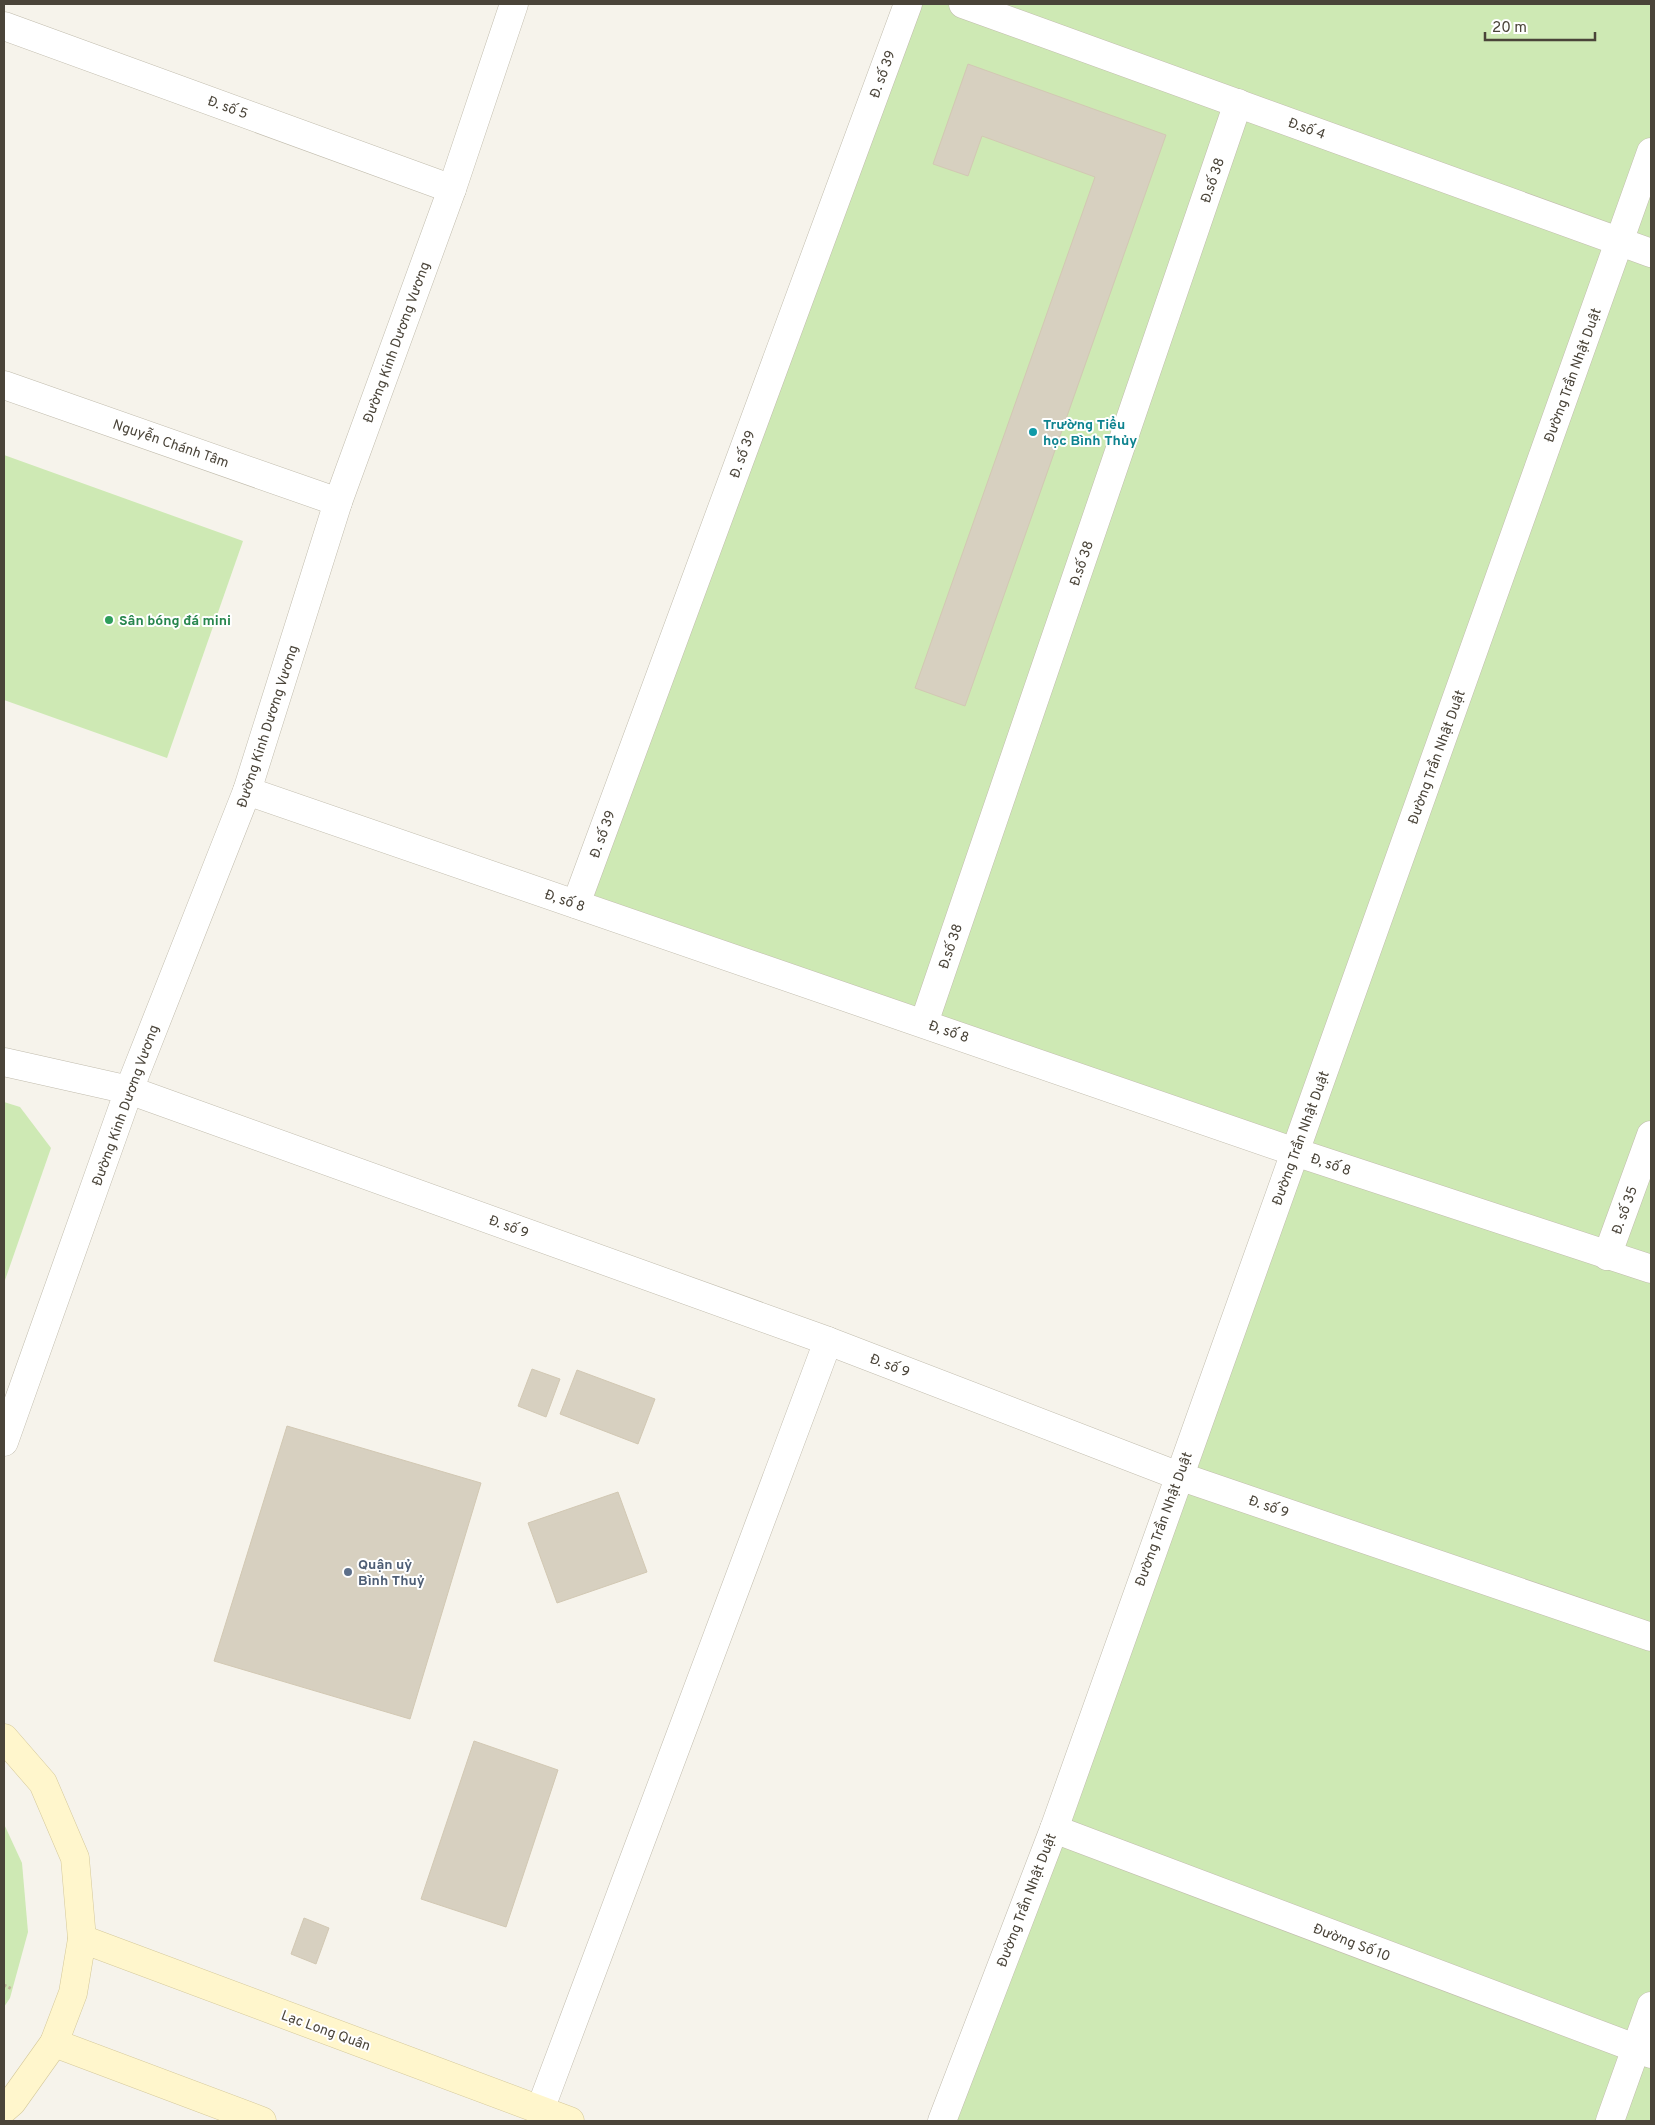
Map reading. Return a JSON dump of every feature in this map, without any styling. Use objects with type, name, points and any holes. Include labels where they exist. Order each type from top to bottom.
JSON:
[{"type":"main road","points":[[4,1738],[42,1783],[75,1858],[82,1939],[73,1993],[54,2043],[12,2102],[4,2109]]},
{"type":"main road","name":"Lạc Long Quân","points":[[82,1939],[539,2116],[570,2121]]},
{"type":"main road","points":[[54,2043],[262,2121]]},
{"type":"street","name":"Đường Kinh Dương Vương","points":[[4,1442],[129,1090],[247,791],[338,502],[452,189],[514,4]]},
{"type":"street","name":"Đ. số 39","points":[[576,904],[908,4]]},
{"type":"street","name":"Đ.số 4","points":[[963,4],[1651,253]]},
{"type":"street","name":"Đ. số 5","points":[[4,26],[452,189]]},
{"type":"street","name":"Đ.số 38","points":[[924,1023],[1238,103]]},
{"type":"street","name":"Đường Trần Nhật Duật","points":[[942,2121],[1054,1829],[1651,152]]},
{"type":"street","name":"Nguyễn Chánh Tâm","points":[[4,385],[338,502]]},
{"type":"street","name":"Đ, số 8","points":[[247,791],[1295,1152],[1651,1269]]},
{"type":"street","name":"Đ. số 9","points":[[4,1062],[129,1090],[828,1341],[1179,1476],[1651,1636]]},
{"type":"street","name":"Đ. số 35","points":[[1607,1256],[1651,1135]]},
{"type":"street","points":[[539,2116],[828,1341]]},
{"type":"street","name":"Đường Số 10","points":[[1054,1829],[1643,2051]]},
{"type":"street","points":[[1610,2121],[1643,2051],[1651,2006]]},
{"type":"path","points":[[4,1986],[12,1989]]},
{"type":"green space","points":[[921,4],[1651,4],[1651,2121],[942,2121],[1294,1152],[924,1023],[593,895]],"holes":[[[1231,102],[952,938],[1219,117]]]},
{"type":"green space","name":"Sân bóng đá mini","points":[[4,455],[243,541],[167,758],[4,700]]},
{"type":"green space","points":[[4,1102],[20,1107],[51,1148],[4,1283]]},
{"type":"green space","points":[[4,1824],[22,1863],[28,1932],[10,1998],[4,2007]]},
{"type":"building","name":"Trường Tiểu học Bình Thủy","points":[[968,64],[1166,135],[965,706],[915,688],[1095,177],[982,136],[968,176],[933,164]]},
{"type":"building","points":[[532,1369],[560,1379],[546,1417],[518,1406]]},
{"type":"building","points":[[577,1370],[655,1399],[638,1444],[560,1414]]},
{"type":"building","name":"Quận uỷ Bình Thuỷ","points":[[287,1426],[481,1483],[410,1719],[214,1661]]},
{"type":"building","points":[[618,1492],[647,1572],[557,1603],[528,1523]]},
{"type":"building","points":[[474,1741],[558,1770],[506,1927],[421,1899]]},
{"type":"building","points":[[304,1918],[329,1928],[316,1964],[291,1954]]},
{"type":"place","name":"Trường Tiểu học Bình Thủy","points":[[1033,432]]},
{"type":"place","name":"Sân bóng đá mini","points":[[109,620]]},
{"type":"place","name":"Quận uỷ Bình Thuỷ","points":[[348,1572]]}]
